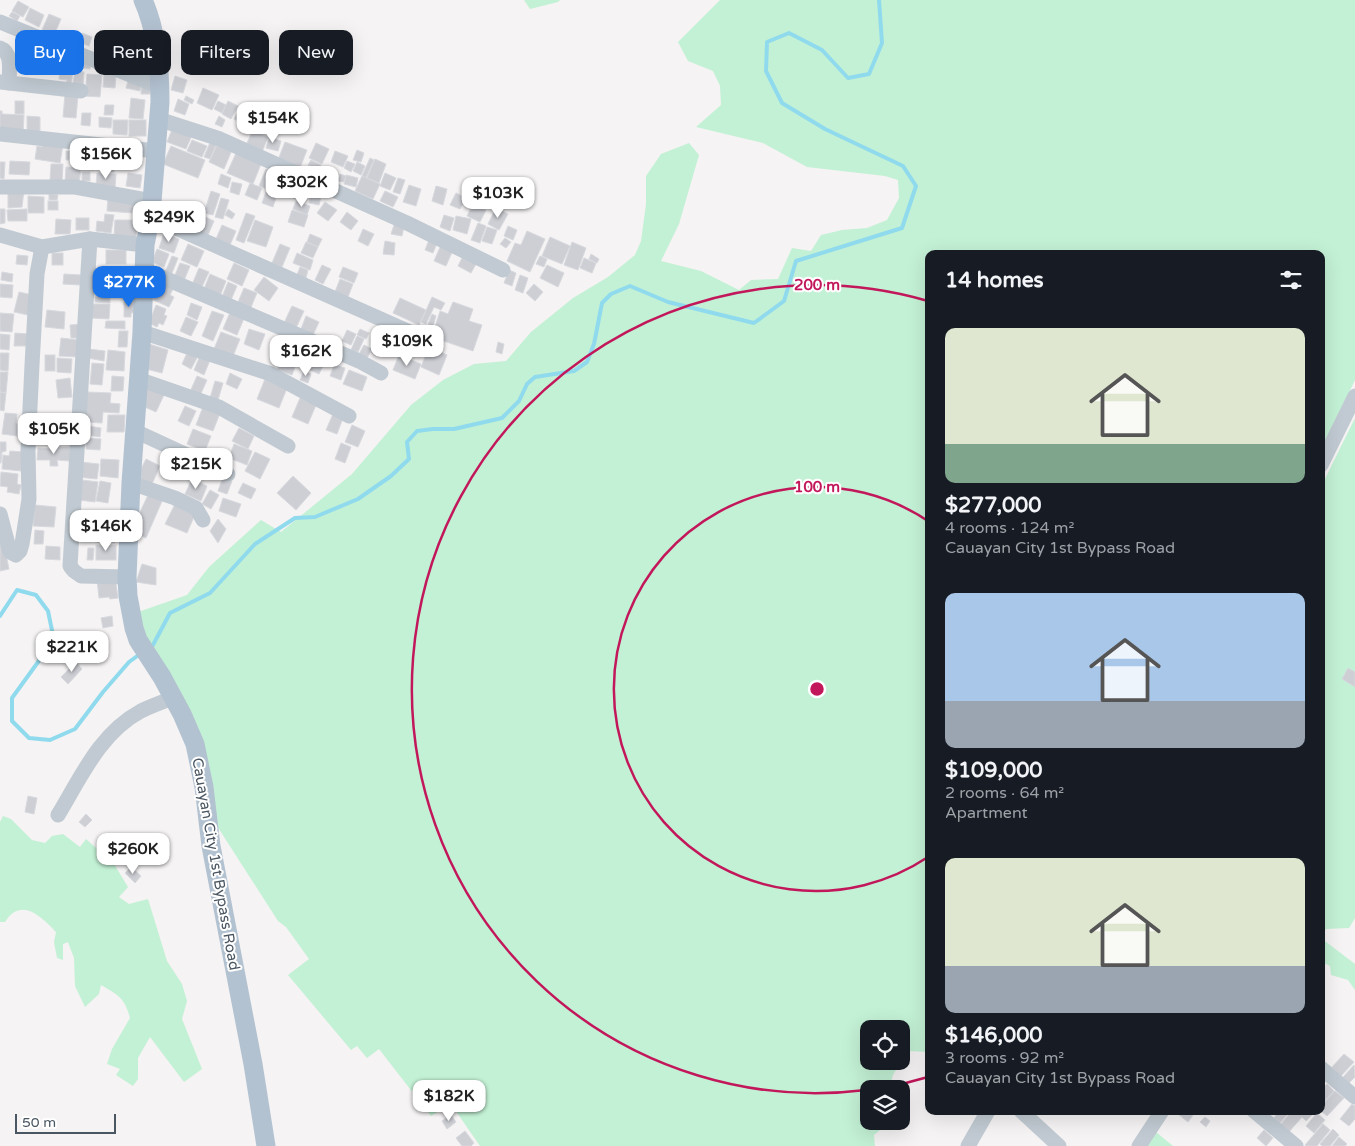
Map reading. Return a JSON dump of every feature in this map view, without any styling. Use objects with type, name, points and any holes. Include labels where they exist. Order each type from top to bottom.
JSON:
[{"type":"main road","name":"Cauayan City 1st Bypass Road","points":[[143,0],[153,25],[160,87],[152,209],[144,245],[142,332],[131,483],[128,576],[130,604],[138,640],[173,698],[194,744],[204,787],[212,846],[253,1064],[266,1146]]},
{"type":"street","points":[[0,22],[160,87]]},
{"type":"street","points":[[0,48],[5,50],[9,56],[5,82],[81,91]]},
{"type":"street","points":[[158,119],[228,143],[407,223],[503,270]]},
{"type":"street","points":[[0,134],[156,151]]},
{"type":"street","points":[[0,187],[75,187],[152,209],[428,340]]},
{"type":"street","points":[[0,235],[42,247],[90,239],[144,245]]},
{"type":"street","points":[[90,239],[70,566],[82,576],[128,576]]},
{"type":"street","points":[[0,514],[10,552],[16,555],[20,551],[22,544],[29,499],[28,450],[31,374],[37,274],[42,247]]},
{"type":"street","points":[[144,269],[359,361],[382,373]]},
{"type":"street","points":[[142,332],[272,374],[349,416]]},
{"type":"street","points":[[138,379],[219,407],[288,446]]},
{"type":"street","points":[[1325,457],[1355,396]]},
{"type":"street","points":[[135,431],[228,474]]},
{"type":"street","points":[[131,483],[175,498],[196,508],[203,520]]},
{"type":"street","points":[[58,815],[92,757],[108,736],[141,711],[173,698]]},
{"type":"street","points":[[1325,1072],[1355,1098]]},
{"type":"street","points":[[968,1146],[986,1115]]},
{"type":"street","points":[[1025,1115],[1058,1145]]},
{"type":"street","points":[[1139,1146],[1159,1115]]},
{"type":"street","points":[[1259,1115],[1296,1146]]},
{"type":"green space","points":[[524,0],[560,0],[530,9]]},
{"type":"green space","points":[[720,0],[1355,0],[1355,380],[1325,443],[1325,250],[925,250],[925,1052],[910,1051],[910,1020],[860,1020],[860,1070],[896,1070],[892,1080],[860,1080],[860,1130],[880,1130],[874,1135],[875,1146],[480,1146],[451,1104],[431,1116],[379,1049],[367,1058],[357,1046],[351,1050],[288,975],[309,959],[286,927],[278,921],[217,826],[144,633],[138,612],[187,595],[209,567],[261,520],[281,532],[352,474],[411,405],[443,380],[474,364],[506,361],[531,332],[573,298],[608,277],[635,255],[641,241],[646,204],[646,176],[661,154],[689,143],[699,155],[679,224],[661,261],[701,271],[739,290],[751,280],[778,279],[792,248],[811,251],[821,235],[842,230],[867,228],[887,220],[899,198],[898,180],[885,176],[807,167],[763,143],[696,127],[721,105],[720,86],[713,71],[688,61],[678,42]]},
{"type":"green space","points":[[1355,418],[1355,918],[1349,928],[1325,931],[1325,479]]},
{"type":"green space","points":[[3,816],[11,819],[32,840],[45,843],[52,836],[63,834],[80,847],[86,839],[114,864],[128,887],[119,897],[129,904],[148,899],[167,961],[182,984],[187,1001],[182,1019],[202,1069],[184,1082],[150,1037],[138,1058],[138,1079],[133,1086],[116,1075],[120,1069],[107,1064],[112,1049],[130,1018],[123,1001],[101,985],[99,994],[85,1007],[75,986],[74,958],[68,942],[63,944],[63,960],[57,958],[54,942],[56,932],[38,915],[18,910],[11,914],[5,922],[0,922],[0,822]]},
{"type":"green space","points":[[1325,941],[1355,964],[1355,990],[1348,980],[1331,975],[1330,966],[1325,964]]},
{"type":"green space","points":[[1156,1132],[1173,1146],[1146,1146]]},
{"type":"building","points":[[18,1],[29,7],[23,17],[12,11]]},
{"type":"building","points":[[30,8],[44,15],[39,27],[25,20]]},
{"type":"building","points":[[12,12],[20,16],[17,21],[9,16]]},
{"type":"building","points":[[49,14],[61,19],[56,30],[42,30]]},
{"type":"building","points":[[84,34],[92,37],[89,46],[84,44]]},
{"type":"building","points":[[84,60],[91,61],[90,69],[84,68]]},
{"type":"building","points":[[87,74],[102,75],[100,97],[85,96]]},
{"type":"building","points":[[59,75],[72,75],[71,87],[66,87],[67,80],[59,79]]},
{"type":"building","points":[[74,75],[84,75],[83,86],[73,84]]},
{"type":"building","points":[[104,75],[116,75],[115,88],[103,87]]},
{"type":"building","points":[[175,76],[187,80],[183,93],[171,90]]},
{"type":"building","points":[[128,81],[141,84],[140,91],[126,88]]},
{"type":"building","points":[[142,84],[151,84],[150,94],[141,94]]},
{"type":"building","points":[[203,88],[219,95],[212,110],[197,103]]},
{"type":"building","points":[[65,94],[78,95],[76,118],[63,117]]},
{"type":"building","points":[[186,96],[194,100],[192,104],[184,100]]},
{"type":"building","points":[[131,98],[145,100],[143,119],[129,118]]},
{"type":"building","points":[[178,99],[189,104],[185,115],[174,111]]},
{"type":"building","points":[[15,101],[24,101],[24,114],[15,114]]},
{"type":"building","points":[[218,101],[226,105],[222,113],[214,109]]},
{"type":"building","points":[[228,101],[238,106],[231,119],[222,114]]},
{"type":"building","points":[[243,103],[260,111],[251,128],[234,119]]},
{"type":"building","points":[[105,105],[114,105],[113,115],[104,115]]},
{"type":"building","points":[[0,111],[2,111],[2,114],[24,115],[23,134],[0,129]]},
{"type":"building","points":[[82,113],[91,113],[90,126],[81,125]]},
{"type":"building","points":[[260,113],[270,117],[262,134],[252,129]]},
{"type":"building","points":[[27,116],[40,117],[40,132],[27,131]]},
{"type":"building","points":[[219,116],[225,120],[222,127],[215,124]]},
{"type":"building","points":[[99,117],[112,118],[111,128],[99,127]]},
{"type":"building","points":[[270,119],[275,121],[272,129],[266,127]]},
{"type":"building","points":[[113,120],[128,120],[127,135],[113,134]]},
{"type":"building","points":[[129,120],[146,120],[146,136],[129,136]]},
{"type":"building","points":[[173,127],[192,135],[186,149],[167,142]]},
{"type":"building","points":[[253,130],[268,137],[262,152],[246,145]]},
{"type":"building","points":[[269,137],[281,141],[278,151],[266,148]]},
{"type":"building","points":[[192,140],[207,146],[202,157],[187,151]]},
{"type":"building","points":[[211,140],[217,143],[210,159],[204,157]]},
{"type":"building","points":[[43,142],[63,145],[60,163],[35,159],[37,146],[42,147]]},
{"type":"building","points":[[285,142],[307,150],[300,168],[278,160]]},
{"type":"building","points":[[218,143],[232,150],[224,169],[209,162]]},
{"type":"building","points":[[316,143],[329,149],[322,164],[309,158]]},
{"type":"building","points":[[171,146],[205,160],[198,178],[163,164]]},
{"type":"building","points":[[357,150],[364,153],[361,162],[353,160]]},
{"type":"building","points":[[66,151],[79,151],[78,160],[66,160]]},
{"type":"building","points":[[237,151],[261,164],[253,184],[227,173]]},
{"type":"building","points":[[335,151],[348,156],[343,167],[331,162]]},
{"type":"building","points":[[370,158],[374,160],[366,178],[362,176]]},
{"type":"building","points":[[375,159],[386,164],[379,183],[367,178]]},
{"type":"building","points":[[311,160],[321,165],[319,170],[308,165]]},
{"type":"building","points":[[10,161],[30,162],[29,175],[9,174]]},
{"type":"building","points":[[347,161],[355,164],[351,172],[344,168]]},
{"type":"building","points":[[0,162],[5,162],[4,179],[0,178]]},
{"type":"building","points":[[357,162],[365,166],[361,175],[353,171]]},
{"type":"building","points":[[82,163],[95,164],[95,170],[81,170]]},
{"type":"building","points":[[51,164],[63,164],[62,181],[50,180]]},
{"type":"building","points":[[66,167],[81,168],[79,184],[65,183]]},
{"type":"building","points":[[100,167],[114,167],[114,172],[100,172]]},
{"type":"building","points":[[266,169],[282,175],[275,192],[259,186]]},
{"type":"building","points":[[82,172],[90,172],[90,181],[82,181]]},
{"type":"building","points":[[97,173],[116,174],[115,188],[96,187]]},
{"type":"building","points":[[128,173],[142,175],[140,188],[126,186]]},
{"type":"building","points":[[385,173],[396,178],[390,190],[380,186]]},
{"type":"building","points":[[221,174],[231,178],[228,188],[218,184]]},
{"type":"building","points":[[340,174],[346,176],[344,182],[338,181]]},
{"type":"building","points":[[346,175],[358,178],[356,187],[344,184]]},
{"type":"building","points":[[362,176],[380,184],[373,199],[355,191]]},
{"type":"building","points":[[398,178],[405,180],[400,194],[393,192]]},
{"type":"building","points":[[300,179],[310,183],[303,201],[293,198]]},
{"type":"building","points":[[232,182],[242,184],[239,195],[230,192]]},
{"type":"building","points":[[250,183],[262,188],[257,200],[245,195]]},
{"type":"building","points":[[409,185],[421,189],[416,206],[403,202]]},
{"type":"building","points":[[436,186],[447,189],[443,205],[432,201]]},
{"type":"building","points":[[8,190],[24,190],[22,207],[8,208]]},
{"type":"building","points":[[211,191],[220,194],[213,215],[204,213]]},
{"type":"building","points":[[385,191],[398,197],[393,207],[380,201]]},
{"type":"building","points":[[266,192],[277,195],[273,207],[262,203]]},
{"type":"building","points":[[456,193],[466,198],[460,209],[450,205]]},
{"type":"building","points":[[49,194],[58,195],[57,200],[49,200]]},
{"type":"building","points":[[311,194],[321,197],[319,205],[309,203]]},
{"type":"building","points":[[28,196],[44,197],[44,213],[28,213]]},
{"type":"building","points":[[108,197],[134,199],[133,213],[107,211]]},
{"type":"building","points":[[221,198],[229,200],[223,219],[215,217]]},
{"type":"building","points":[[48,201],[58,201],[58,210],[48,210]]},
{"type":"building","points":[[296,201],[310,206],[307,215],[293,209]]},
{"type":"building","points":[[325,202],[337,210],[328,221],[317,213]]},
{"type":"building","points":[[473,204],[486,210],[480,222],[467,216]]},
{"type":"building","points":[[185,206],[194,208],[189,224],[181,221]]},
{"type":"building","points":[[496,208],[508,214],[499,230],[488,224]]},
{"type":"building","points":[[0,209],[5,209],[5,223],[0,224]]},
{"type":"building","points":[[27,209],[27,221],[8,221],[7,210]]},
{"type":"building","points":[[228,209],[235,214],[232,219],[225,215]]},
{"type":"building","points":[[195,210],[202,213],[198,223],[191,221]]},
{"type":"building","points":[[292,210],[308,215],[304,227],[288,222]]},
{"type":"building","points":[[347,212],[358,221],[351,230],[340,222]]},
{"type":"building","points":[[246,213],[255,216],[244,243],[236,240]]},
{"type":"building","points":[[105,214],[114,215],[111,233],[96,231],[97,221],[104,222]]},
{"type":"building","points":[[444,215],[454,218],[450,231],[440,227]]},
{"type":"building","points":[[203,216],[214,221],[208,235],[197,231]]},
{"type":"building","points":[[456,216],[471,219],[467,234],[453,230]]},
{"type":"building","points":[[76,218],[89,218],[89,230],[76,230]]},
{"type":"building","points":[[56,219],[71,220],[70,234],[55,234]]},
{"type":"building","points":[[115,220],[137,220],[136,239],[114,238]]},
{"type":"building","points":[[255,220],[273,227],[266,247],[247,241]]},
{"type":"building","points":[[478,223],[486,226],[480,243],[471,240]]},
{"type":"building","points":[[222,225],[236,231],[230,245],[216,239]]},
{"type":"building","points":[[394,225],[404,227],[402,236],[391,234]]},
{"type":"building","points":[[508,226],[517,230],[513,240],[504,236]]},
{"type":"building","points":[[487,227],[497,230],[492,244],[482,241]]},
{"type":"building","points":[[363,229],[374,234],[368,246],[358,241]]},
{"type":"building","points":[[527,231],[545,239],[530,272],[507,261],[515,243],[521,245]]},
{"type":"building","points":[[164,233],[179,239],[174,253],[159,248]]},
{"type":"building","points":[[310,234],[322,239],[318,247],[307,242]]},
{"type":"building","points":[[550,237],[570,246],[562,264],[542,256]]},
{"type":"building","points":[[505,238],[511,242],[506,248],[500,244]]},
{"type":"building","points":[[429,240],[437,243],[433,253],[425,250]]},
{"type":"building","points":[[385,241],[395,243],[394,255],[383,254]]},
{"type":"building","points":[[306,242],[318,247],[313,258],[301,253]]},
{"type":"building","points":[[572,242],[586,248],[578,270],[564,265]]},
{"type":"building","points":[[188,244],[204,251],[197,267],[181,260]]},
{"type":"building","points":[[280,244],[290,248],[282,267],[272,263]]},
{"type":"building","points":[[441,245],[453,250],[446,266],[434,261]]},
{"type":"building","points":[[157,249],[169,254],[164,267],[152,262]]},
{"type":"building","points":[[106,250],[126,250],[126,264],[106,264]]},
{"type":"building","points":[[52,253],[63,253],[63,265],[52,265]]},
{"type":"building","points":[[297,253],[313,260],[310,270],[293,263]]},
{"type":"building","points":[[591,254],[599,259],[597,263],[589,259]]},
{"type":"building","points":[[17,255],[28,256],[27,265],[16,264]]},
{"type":"building","points":[[172,256],[178,258],[170,278],[164,275]]},
{"type":"building","points":[[540,256],[547,259],[544,267],[536,264]]},
{"type":"building","points":[[462,258],[476,264],[471,273],[458,266]]},
{"type":"building","points":[[584,258],[596,263],[592,273],[580,268]]},
{"type":"building","points":[[180,263],[190,266],[183,283],[173,280]]},
{"type":"building","points":[[234,263],[249,270],[242,286],[227,279]]},
{"type":"building","points":[[322,265],[331,269],[323,284],[315,280]]},
{"type":"building","points":[[547,265],[564,273],[558,287],[540,278]]},
{"type":"building","points":[[300,267],[308,270],[306,278],[297,275]]},
{"type":"building","points":[[343,267],[358,273],[354,283],[339,277]]},
{"type":"building","points":[[199,268],[209,272],[200,291],[191,287]]},
{"type":"building","points":[[509,270],[516,273],[512,286],[504,283]]},
{"type":"building","points":[[2,272],[13,274],[12,282],[1,280]]},
{"type":"building","points":[[64,274],[81,275],[80,285],[63,284]]},
{"type":"building","points":[[210,274],[226,281],[220,296],[204,289]]},
{"type":"building","points":[[520,275],[528,278],[523,293],[515,290]]},
{"type":"building","points":[[264,277],[278,288],[269,301],[254,290]]},
{"type":"building","points":[[340,279],[353,284],[348,297],[335,292]]},
{"type":"building","points":[[155,282],[173,289],[170,295],[174,297],[169,307],[149,298]]},
{"type":"building","points":[[228,282],[237,286],[231,300],[222,297]]},
{"type":"building","points":[[0,284],[13,285],[12,298],[0,297]]},
{"type":"building","points":[[534,284],[543,292],[535,301],[526,293]]},
{"type":"building","points":[[244,288],[257,293],[249,312],[236,307]]},
{"type":"building","points":[[19,292],[33,295],[28,315],[14,312]]},
{"type":"building","points":[[95,297],[110,297],[110,303],[95,302]]},
{"type":"building","points":[[432,297],[445,303],[441,310],[434,307],[426,324],[421,322]]},
{"type":"building","points":[[400,298],[426,310],[419,325],[393,313]]},
{"type":"building","points":[[124,300],[134,300],[134,313],[131,313],[131,317],[124,317]]},
{"type":"building","points":[[453,302],[473,309],[469,321],[482,325],[473,351],[432,337],[440,311],[448,314]]},
{"type":"building","points":[[191,303],[202,307],[197,320],[187,315]]},
{"type":"building","points":[[92,304],[110,304],[109,319],[91,318]]},
{"type":"building","points":[[156,305],[166,309],[164,315],[167,316],[163,325],[159,323],[157,327],[149,323]]},
{"type":"building","points":[[292,306],[304,311],[296,328],[284,323]]},
{"type":"building","points":[[47,310],[65,312],[64,329],[45,327]]},
{"type":"building","points":[[231,310],[245,316],[237,335],[223,329]]},
{"type":"building","points":[[212,311],[224,315],[213,341],[202,336]]},
{"type":"building","points":[[0,313],[14,314],[12,332],[0,331]]},
{"type":"building","points":[[432,314],[436,316],[433,326],[428,324]]},
{"type":"building","points":[[306,316],[319,322],[313,335],[301,329]]},
{"type":"building","points":[[186,317],[198,322],[191,336],[180,331]]},
{"type":"building","points":[[106,321],[125,321],[125,329],[105,328]]},
{"type":"building","points":[[81,324],[81,338],[71,338],[70,325]]},
{"type":"building","points":[[249,329],[265,334],[259,350],[244,344]]},
{"type":"building","points":[[360,329],[369,333],[366,339],[357,335]]},
{"type":"building","points":[[347,330],[356,334],[351,345],[342,341]]},
{"type":"building","points":[[119,331],[128,331],[127,347],[118,347]]},
{"type":"building","points":[[221,332],[240,339],[233,356],[214,349]]},
{"type":"building","points":[[15,333],[28,334],[27,346],[14,346]]},
{"type":"building","points":[[380,333],[390,338],[383,351],[373,346]]},
{"type":"building","points":[[0,334],[10,335],[9,350],[0,349]]},
{"type":"building","points":[[357,336],[364,339],[358,352],[351,350]]},
{"type":"building","points":[[392,336],[401,340],[396,353],[387,349]]},
{"type":"building","points":[[61,338],[79,340],[78,357],[59,356]]},
{"type":"building","points":[[498,342],[504,344],[502,354],[496,352]]},
{"type":"building","points":[[149,344],[168,350],[162,373],[142,368]]},
{"type":"building","points":[[364,345],[372,349],[366,360],[358,356]]},
{"type":"building","points":[[286,346],[301,351],[292,375],[277,370]]},
{"type":"building","points":[[375,347],[380,351],[376,356],[371,352]]},
{"type":"building","points":[[429,347],[447,355],[439,375],[421,367]]},
{"type":"building","points":[[89,349],[105,351],[104,361],[88,358]]},
{"type":"building","points":[[108,350],[125,352],[124,371],[106,370]]},
{"type":"building","points":[[188,351],[198,356],[191,369],[182,364]]},
{"type":"building","points":[[0,353],[9,353],[8,371],[0,370]]},
{"type":"building","points":[[45,355],[55,355],[55,371],[45,371]]},
{"type":"building","points":[[314,355],[326,360],[319,374],[299,365],[303,356],[312,360]]},
{"type":"building","points":[[399,355],[421,364],[415,379],[393,370]]},
{"type":"building","points":[[200,356],[210,360],[204,375],[194,370]]},
{"type":"building","points":[[57,358],[72,359],[71,373],[57,372]]},
{"type":"building","points":[[92,363],[104,364],[102,385],[90,384]]},
{"type":"building","points":[[334,365],[345,368],[341,380],[330,376]]},
{"type":"building","points":[[349,370],[367,377],[362,391],[343,384]]},
{"type":"building","points":[[304,371],[311,374],[308,383],[300,380]]},
{"type":"building","points":[[0,372],[8,372],[6,393],[0,392]]},
{"type":"building","points":[[230,373],[242,379],[237,389],[226,384]]},
{"type":"building","points":[[112,376],[124,377],[123,391],[111,391]]},
{"type":"building","points":[[197,376],[207,380],[199,398],[189,394]]},
{"type":"building","points":[[70,378],[72,397],[58,398],[56,380]]},
{"type":"building","points":[[265,379],[287,388],[279,408],[257,399]]},
{"type":"building","points":[[215,381],[223,383],[218,400],[210,398]]},
{"type":"building","points":[[148,388],[164,395],[156,412],[140,405]]},
{"type":"building","points":[[0,392],[6,393],[4,411],[0,410]]},
{"type":"building","points":[[87,392],[111,393],[110,403],[120,404],[119,413],[103,412],[102,423],[85,422]]},
{"type":"building","points":[[300,398],[316,405],[308,424],[292,417]]},
{"type":"building","points":[[185,406],[196,411],[189,426],[178,421]]},
{"type":"building","points":[[203,407],[220,413],[213,431],[196,425]]},
{"type":"building","points":[[5,413],[17,414],[16,423],[19,424],[18,436],[2,434]]},
{"type":"building","points":[[333,414],[343,418],[337,434],[326,430]]},
{"type":"building","points":[[108,415],[125,415],[124,432],[107,432]]},
{"type":"building","points":[[54,417],[68,418],[67,435],[52,434]]},
{"type":"building","points":[[47,420],[48,432],[37,432],[36,421]]},
{"type":"building","points":[[352,425],[365,431],[358,447],[345,442]]},
{"type":"building","points":[[88,426],[101,428],[100,437],[88,435]]},
{"type":"building","points":[[239,428],[254,436],[248,449],[232,441]]},
{"type":"building","points":[[193,429],[211,436],[205,451],[187,444]]},
{"type":"building","points":[[59,436],[71,437],[70,445],[59,444]]},
{"type":"building","points":[[86,438],[101,439],[100,450],[86,449]]},
{"type":"building","points":[[0,442],[6,442],[6,451],[2,452],[1,463],[0,463]]},
{"type":"building","points":[[341,443],[351,447],[345,463],[335,459]]},
{"type":"building","points":[[234,444],[252,451],[247,465],[229,458]]},
{"type":"building","points":[[53,447],[70,447],[70,461],[57,460],[58,466],[50,466],[50,460],[37,460],[38,448],[53,449]]},
{"type":"building","points":[[10,451],[23,452],[21,471],[2,469],[3,455],[9,456]]},
{"type":"building","points":[[255,452],[270,459],[260,479],[245,471]]},
{"type":"building","points":[[168,457],[183,462],[178,474],[163,469]]},
{"type":"building","points":[[101,459],[119,460],[118,478],[100,476]]},
{"type":"building","points":[[146,459],[160,466],[152,484],[137,477]]},
{"type":"building","points":[[190,460],[207,468],[201,481],[184,473]]},
{"type":"building","points":[[80,462],[99,464],[97,479],[78,477]]},
{"type":"building","points":[[1,472],[18,474],[17,484],[21,485],[19,494],[7,492],[8,487],[0,486]]},
{"type":"building","points":[[293,476],[311,493],[296,510],[277,493]]},
{"type":"building","points":[[223,477],[232,481],[227,494],[218,491]]},
{"type":"building","points":[[192,479],[207,486],[201,501],[185,494]]},
{"type":"building","points":[[82,480],[98,482],[95,502],[79,500]]},
{"type":"building","points":[[100,481],[111,483],[108,503],[96,501]]},
{"type":"building","points":[[243,483],[256,489],[251,499],[238,493]]},
{"type":"building","points":[[210,490],[219,495],[211,509],[202,504]]},
{"type":"building","points":[[149,493],[163,499],[146,538],[131,531]]},
{"type":"building","points":[[223,498],[241,504],[236,517],[219,511]]},
{"type":"building","points":[[176,502],[196,512],[187,533],[165,524]]},
{"type":"building","points":[[35,505],[56,507],[54,527],[33,526]]},
{"type":"building","points":[[218,519],[226,529],[218,543],[210,531]]},
{"type":"building","points":[[96,523],[116,524],[115,543],[95,542]]},
{"type":"building","points":[[35,530],[44,531],[43,544],[34,544]]},
{"type":"building","points":[[0,535],[2,535],[9,569],[0,571]]},
{"type":"building","points":[[96,545],[116,545],[116,560],[96,560]]},
{"type":"building","points":[[46,546],[60,547],[60,560],[45,559]]},
{"type":"building","points":[[88,548],[94,548],[93,560],[87,560]]},
{"type":"building","points":[[142,564],[156,568],[156,585],[136,582]]},
{"type":"building","points":[[115,577],[118,598],[99,598],[97,580]]},
{"type":"building","points":[[112,616],[113,626],[103,628],[101,618]]},
{"type":"building","points":[[76,662],[82,669],[68,684],[61,677]]},
{"type":"building","points":[[1348,668],[1355,672],[1355,687],[1342,679]]},
{"type":"building","points":[[28,796],[37,798],[34,814],[25,812]]},
{"type":"building","points":[[86,814],[92,820],[85,827],[79,822]]},
{"type":"building","points":[[131,867],[141,876],[135,883],[125,873]]},
{"type":"building","points":[[1344,1054],[1354,1062],[1341,1076],[1332,1067]]},
{"type":"building","points":[[1354,1065],[1355,1077],[1349,1083],[1343,1077]]},
{"type":"building","points":[[1327,1084],[1334,1091],[1325,1101],[1325,1086]]},
{"type":"building","points":[[1335,1091],[1344,1098],[1327,1116],[1325,1114],[1325,1102]]},
{"type":"building","points":[[1352,1104],[1355,1106],[1355,1119],[1349,1126],[1340,1119]]},
{"type":"building","points":[[451,1115],[456,1122],[447,1129],[442,1121]]},
{"type":"building","points":[[1179,1115],[1193,1115],[1188,1122]]},
{"type":"building","points":[[1276,1115],[1287,1115],[1280,1123],[1274,1118]]},
{"type":"building","points":[[1289,1115],[1312,1115],[1306,1121],[1302,1117],[1288,1133],[1280,1125]]},
{"type":"building","points":[[1315,1115],[1319,1115],[1325,1120],[1314,1133],[1306,1126]]},
{"type":"building","points":[[1205,1117],[1210,1121],[1206,1127],[1200,1122]]},
{"type":"building","points":[[1323,1124],[1330,1130],[1317,1146],[1306,1146],[1305,1145]]},
{"type":"building","points":[[1333,1129],[1339,1135],[1330,1146],[1322,1146],[1320,1144]]},
{"type":"building","points":[[1264,1130],[1273,1138],[1266,1146],[1257,1138]]},
{"type":"building","points":[[465,1131],[474,1143],[471,1146],[462,1146],[456,1138]]},
{"type":"building","points":[[1339,1137],[1347,1144],[1345,1146],[1332,1146]]},
{"type":"waterway","points":[[150,647],[153,645],[170,613],[210,593],[255,544],[295,518],[315,517],[358,499],[391,476],[409,459],[407,442],[417,431],[454,429],[502,418],[519,401],[527,384],[535,377],[574,371],[587,362],[594,344],[602,303],[611,294],[630,286],[668,302],[754,323],[784,301],[796,261],[902,228],[916,186],[903,166],[825,129],[782,103],[766,71],[767,42],[789,33],[822,50],[848,78],[869,74],[882,43],[879,0]]},
{"type":"waterway","points":[[0,616],[17,590],[36,595],[48,611],[54,640],[12,698],[12,721],[29,738],[50,740],[75,729],[103,692],[129,662],[140,654]]}]
